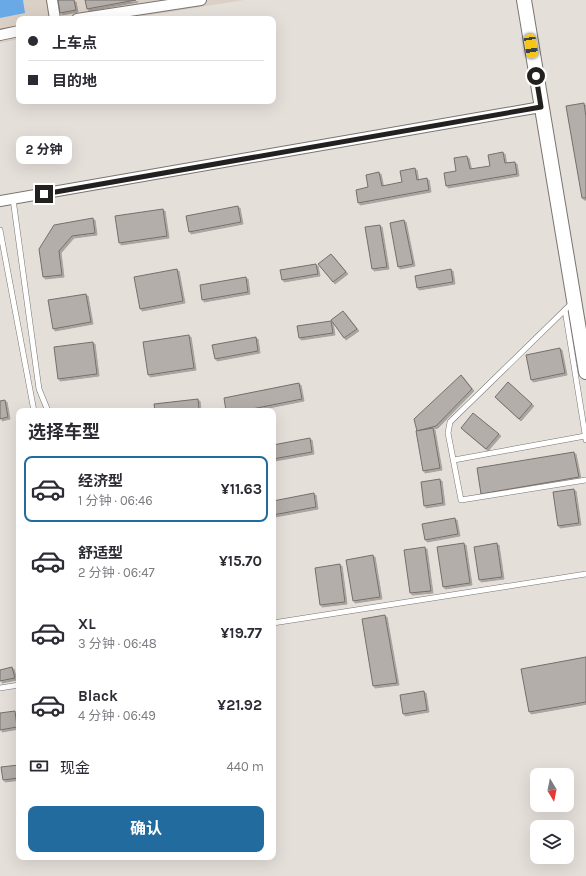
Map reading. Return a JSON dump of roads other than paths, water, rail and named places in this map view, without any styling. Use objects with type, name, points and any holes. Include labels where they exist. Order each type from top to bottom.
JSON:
[{"type":"street","points":[[52,0],[55,16]]},
{"type":"street","points":[[97,16],[201,0]]},
{"type":"street","points":[[524,0],[570,305],[586,372]]},
{"type":"street","points":[[0,35],[16,32]]},
{"type":"street","points":[[0,201],[541,107]]},
{"type":"lane","points":[[13,199],[39,389],[47,408]]},
{"type":"lane","points":[[0,230],[33,408]]},
{"type":"lane","points":[[454,460],[586,438],[570,305]]},
{"type":"lane","points":[[570,305],[450,422],[448,433],[462,500],[586,480]]},
{"type":"lane","points":[[276,623],[586,574]]},
{"type":"lane","points":[[0,688],[16,685]]},
{"type":"water","points":[[0,0],[23,0],[25,13],[0,18]]}]
